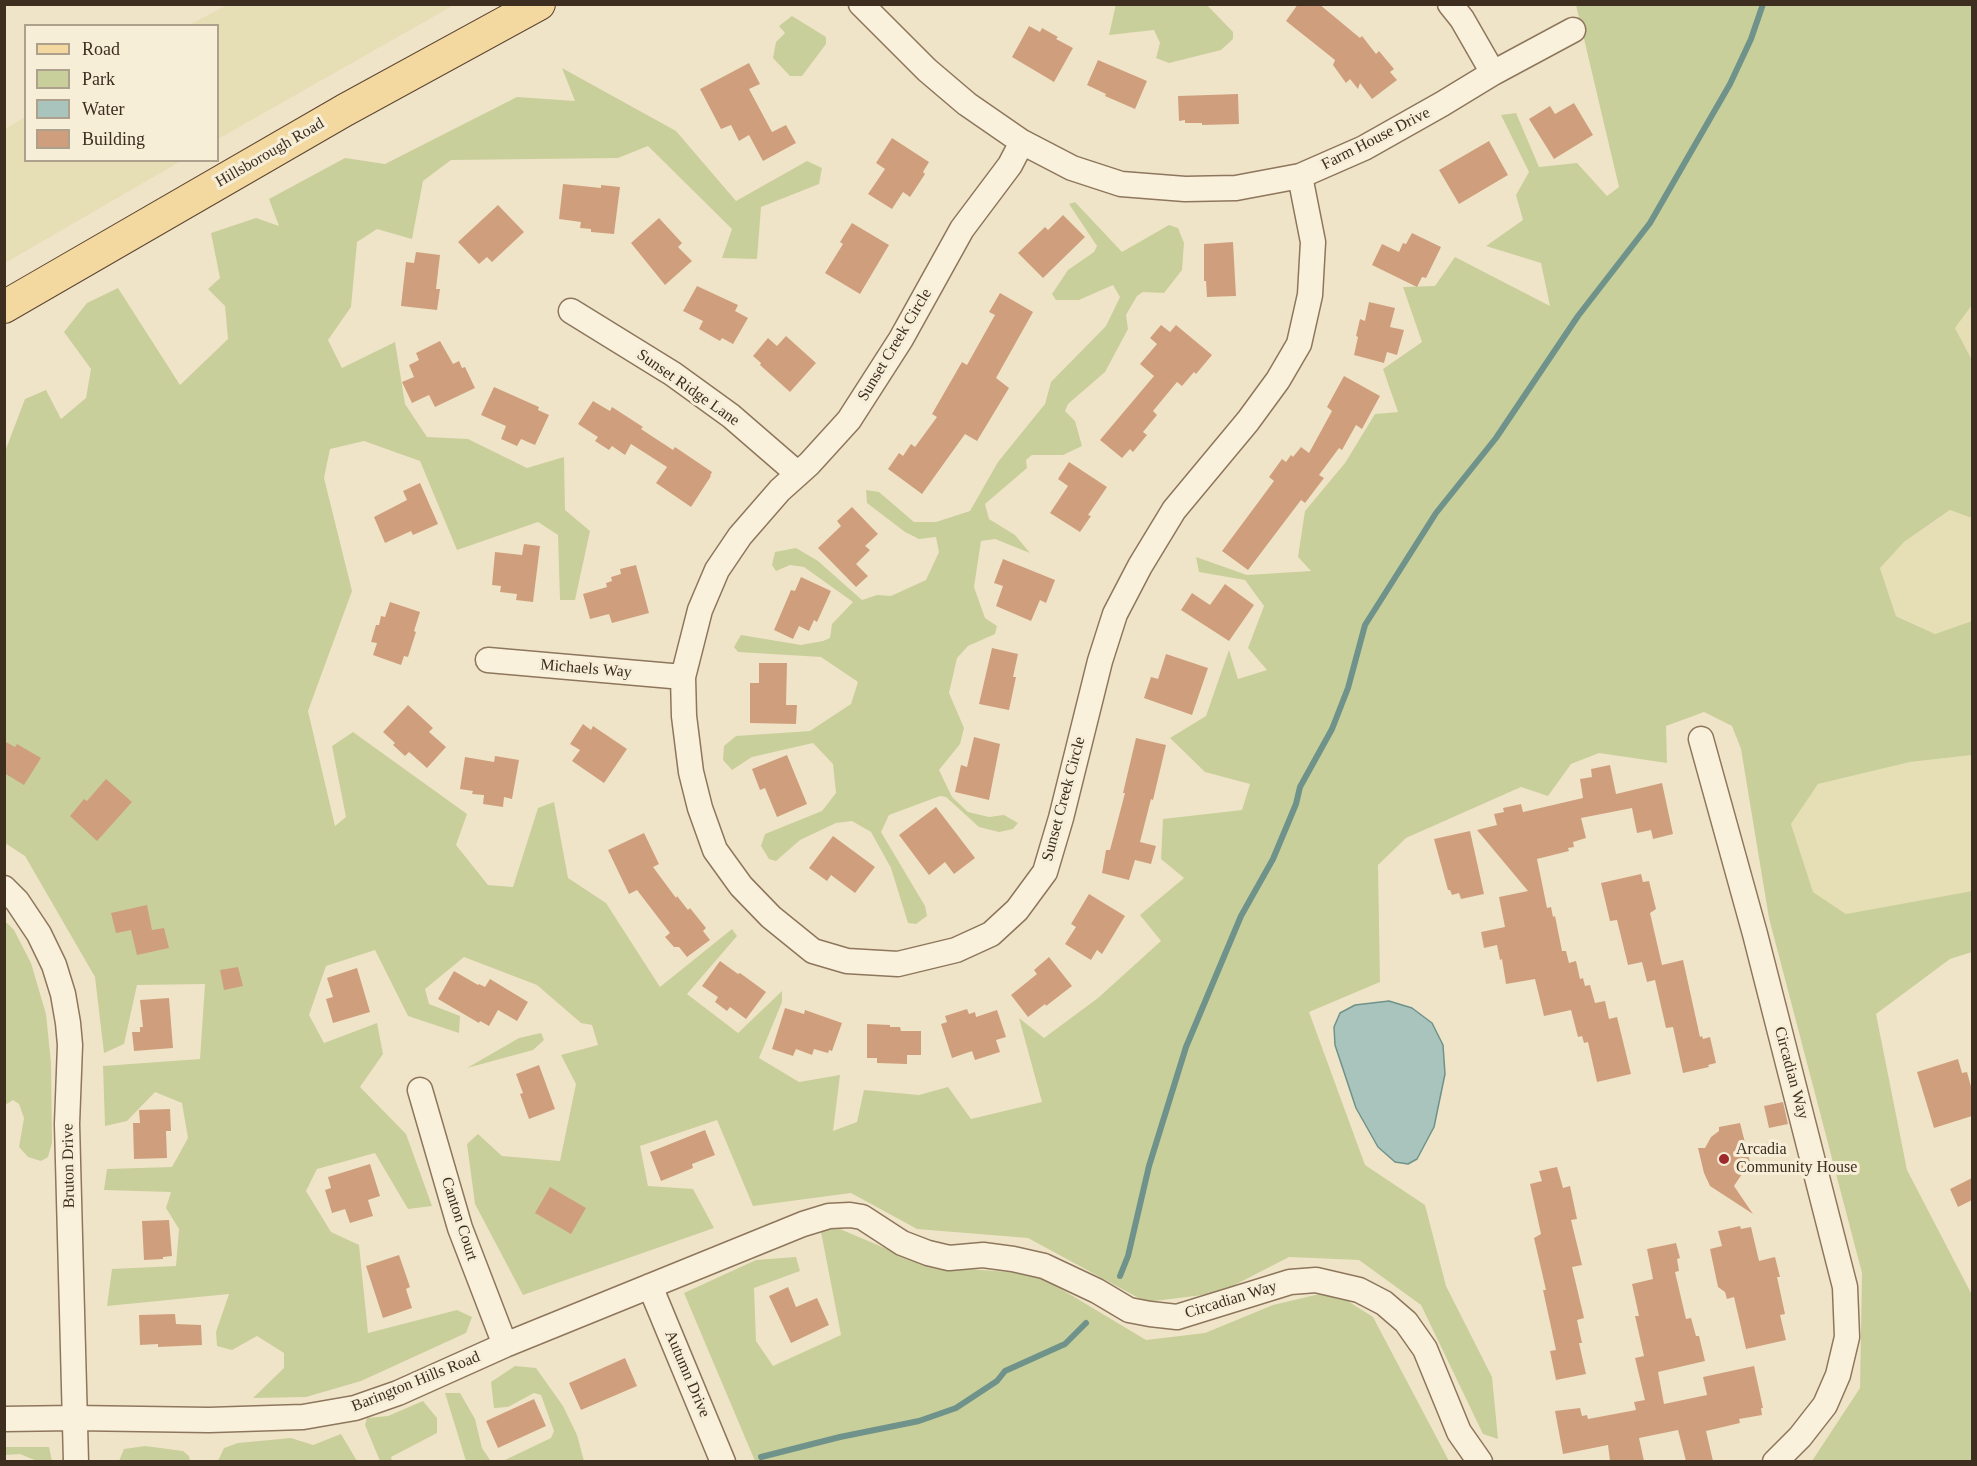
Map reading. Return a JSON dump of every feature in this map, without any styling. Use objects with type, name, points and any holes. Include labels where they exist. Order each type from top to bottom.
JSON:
[{"type":"main road","name":"Hillsborough Road","points":[[4,307],[345,110],[539,4]]},
{"type":"street","name":"Farm House Drive","points":[[861,4],[927,70],[967,104],[1022,142],[1072,168],[1121,184],[1185,189],[1236,188],[1300,176],[1364,148],[1493,73],[1573,30]]},
{"type":"street","points":[[1450,4],[1462,19],[1493,73]]},
{"type":"street","name":"Sunset Creek Circle","points":[[1022,142],[1010,165],[962,229],[901,339],[849,420],[780,490],[740,536],[717,570],[700,610],[684,677],[684,716],[691,771],[716,850],[741,886],[771,917],[813,951],[847,961],[898,964],[956,950],[991,934],[1017,910],[1045,872],[1061,818],[1100,661],[1115,614],[1140,566],[1174,510],[1248,421],[1278,380],[1299,344],[1310,295],[1313,242],[1300,176]]},
{"type":"street","name":"Sunset Ridge Lane","points":[[571,311],[673,374],[731,416],[798,474]]},
{"type":"street","name":"Michaels Way","points":[[488,660],[684,677]]},
{"type":"street","name":"Circadian Way","points":[[1701,739],[1755,934],[1845,1287],[1847,1337],[1838,1375],[1825,1406],[1800,1437],[1775,1461]]},
{"type":"street","name":"Bruton Drive","points":[[4,888],[17,902],[39,934],[54,965],[63,994],[68,1023],[70,1045],[67,1124],[76,1461]]},
{"type":"street","name":"Canton Court","points":[[420,1090],[460,1228],[505,1345]]},
{"type":"street","name":"Circadian Way","points":[[802,1224],[829,1216],[862,1217],[902,1243],[928,1253],[950,1258],[983,1255],[1044,1266],[1097,1291],[1129,1310],[1150,1314],[1177,1317],[1290,1282],[1316,1280],[1359,1290],[1384,1303],[1406,1322],[1425,1349],[1460,1432],[1480,1461]]},
{"type":"street","name":"Barington Hills Road","points":[[4,1419],[209,1420],[303,1417],[355,1408],[398,1393],[505,1345],[802,1224]]},
{"type":"street","name":"Autumn Drive","points":[[650,1286],[723,1461]]},
{"type":"shaded area","points":[[227,4],[454,5],[219,138],[219,24],[191,24]]},
{"type":"shaded area","points":[[24,118],[24,162],[179,162],[5,263],[5,129]]},
{"type":"shaded area","points":[[1972,305],[1972,360],[1955,328]]},
{"type":"shaded area","points":[[1951,510],[1972,518],[1972,621],[1935,634],[1896,615],[1880,567],[1904,542]]},
{"type":"shaded area","points":[[1972,755],[1972,891],[1846,914],[1813,892],[1791,824],[1818,784],[1910,762]]},
{"type":"green space","points":[[1116,4],[1207,5],[1233,32],[1233,39],[1221,50],[1169,63],[1156,58],[1160,43],[1154,30],[1109,35]]},
{"type":"green space","points":[[1576,5],[1972,5],[1972,305],[1955,328],[1972,360],[1972,518],[1950,510],[1904,542],[1880,568],[1896,616],[1935,634],[1972,621],[1972,755],[1910,762],[1818,784],[1791,824],[1813,892],[1846,914],[1972,891],[1972,952],[1950,959],[1876,1014],[1907,1170],[1972,1295],[1972,1461],[1812,1461],[1860,1388],[1862,1273],[1769,918],[1741,749],[1732,726],[1704,712],[1666,726],[1667,763],[1599,753],[1571,764],[1548,796],[1521,787],[1406,838],[1378,865],[1380,982],[1309,1012],[1365,1165],[1425,1205],[1446,1286],[1492,1377],[1498,1439],[1483,1434],[1421,1305],[1359,1260],[1289,1257],[1219,1293],[1146,1302],[1028,1238],[917,1229],[851,1193],[753,1206],[717,1120],[640,1146],[648,1186],[693,1189],[714,1228],[523,1295],[475,1204],[467,1144],[478,1134],[502,1156],[560,1161],[576,1084],[561,1055],[598,1045],[592,1025],[581,1023],[537,985],[464,957],[425,989],[429,1004],[460,1016],[459,1033],[408,1016],[375,950],[326,966],[309,1015],[324,1043],[377,1023],[383,1054],[360,1087],[406,1134],[432,1206],[408,1209],[375,1153],[317,1169],[306,1191],[331,1232],[359,1245],[368,1333],[457,1310],[472,1317],[466,1333],[361,1381],[306,1397],[253,1398],[284,1368],[284,1353],[257,1336],[232,1350],[217,1346],[216,1332],[229,1294],[107,1306],[112,1269],[176,1266],[179,1229],[166,1208],[171,1192],[104,1190],[107,1169],[172,1167],[188,1138],[182,1103],[155,1092],[127,1121],[105,1126],[103,1066],[200,1059],[205,984],[137,985],[124,1044],[104,1053],[95,977],[25,856],[5,843],[4,454],[25,399],[46,390],[61,419],[86,398],[91,369],[64,332],[87,303],[118,288],[180,385],[228,339],[225,306],[208,289],[220,278],[211,233],[256,218],[279,226],[269,199],[345,158],[385,164],[517,97],[575,101],[562,68],[676,131],[736,201],[807,161],[822,168],[819,184],[761,207],[757,259],[722,258],[732,229],[648,146],[618,158],[451,160],[423,181],[412,239],[377,229],[357,242],[351,307],[328,340],[342,368],[395,342],[405,404],[427,437],[468,439],[527,468],[564,457],[565,510],[590,531],[575,600],[560,600],[558,535],[538,522],[457,550],[420,461],[364,441],[330,449],[324,478],[352,591],[308,711],[335,826],[346,817],[332,746],[353,732],[467,814],[456,845],[488,885],[513,887],[538,808],[554,802],[568,878],[606,903],[660,987],[732,929],[737,936],[687,994],[738,1033],[782,991],[782,1002],[759,1058],[799,1082],[840,1075],[833,1131],[857,1122],[864,1090],[919,1095],[948,1087],[971,1119],[1042,1102],[1019,1018],[1044,1038],[1098,998],[1161,941],[1140,915],[1184,878],[1161,859],[1163,819],[1242,810],[1250,784],[1205,772],[1170,738],[1206,716],[1229,650],[1238,679],[1267,670],[1248,648],[1264,606],[1245,580],[1199,572],[1196,557],[1247,575],[1311,571],[1298,557],[1305,511],[1345,463],[1375,414],[1398,412],[1383,369],[1422,342],[1403,287],[1435,286],[1455,257],[1550,306],[1541,263],[1486,246],[1523,220],[1516,195],[1529,172],[1501,115],[1516,113],[1539,167],[1577,163],[1607,196],[1619,187]]},
{"type":"green space","points":[[792,16],[826,37],[826,44],[802,76],[790,76],[773,58],[776,42],[785,33],[779,26]]},
{"type":"green space","points":[[1075,202],[1122,252],[1169,225],[1178,228],[1184,243],[1182,270],[1164,293],[1143,292],[1137,296],[1126,315],[1128,329],[1105,372],[1068,404],[1065,411],[1075,421],[1082,446],[1063,455],[1032,455],[1026,460],[1027,468],[985,504],[989,519],[1015,535],[1030,553],[995,539],[981,541],[974,587],[985,618],[997,626],[995,634],[968,646],[957,658],[949,693],[964,728],[960,744],[939,770],[952,797],[968,812],[989,817],[1004,815],[1018,823],[1013,829],[999,832],[979,827],[946,797],[940,796],[889,815],[881,832],[925,906],[927,916],[916,924],[908,923],[891,868],[871,832],[852,821],[836,823],[800,840],[776,861],[769,859],[761,846],[765,834],[822,811],[836,793],[833,764],[813,743],[752,757],[732,770],[723,760],[724,746],[736,736],[810,731],[851,704],[858,682],[821,657],[738,652],[734,647],[741,635],[801,645],[823,641],[830,638],[832,624],[853,602],[804,567],[790,565],[776,571],[772,565],[775,552],[796,548],[818,561],[862,600],[877,595],[891,596],[926,580],[939,552],[936,537],[919,539],[905,532],[867,503],[866,490],[879,492],[914,522],[936,522],[970,511],[998,462],[1045,404],[1051,382],[1106,326],[1120,297],[1113,285],[1079,300],[1056,300],[1052,294],[1068,270],[1094,252],[1097,246],[1069,204]]},
{"type":"green space","points":[[5,921],[14,930],[31,963],[46,1014],[51,1063],[52,1143],[48,1157],[41,1161],[28,1157],[19,1147],[24,1118],[19,1104],[13,1100],[5,1105]]},
{"type":"green space","points":[[541,1033],[544,1040],[533,1050],[467,1068],[519,1038]]},
{"type":"green space","points":[[833,1226],[927,1266],[1036,1274],[1146,1340],[1205,1333],[1273,1305],[1332,1291],[1373,1317],[1449,1461],[755,1461],[684,1293],[756,1260],[796,1257],[800,1271],[754,1288],[756,1341],[773,1366],[841,1335],[821,1232]]},
{"type":"green space","points":[[515,1366],[536,1368],[563,1406],[577,1435],[584,1461],[466,1461],[445,1393],[460,1393],[475,1419],[482,1448],[490,1460],[505,1460],[551,1438],[554,1431],[541,1395],[534,1393],[508,1407],[494,1408],[491,1382]]},
{"type":"green space","points":[[423,1401],[437,1418],[437,1433],[391,1457],[392,1461],[380,1461],[365,1425],[367,1418],[388,1416]]},
{"type":"green space","points":[[341,1434],[357,1461],[218,1461],[224,1448],[238,1443],[291,1438],[313,1445]]},
{"type":"green space","points":[[145,1446],[183,1451],[189,1456],[190,1461],[119,1461],[124,1449]]},
{"type":"green space","points":[[5,1447],[49,1447],[52,1461],[37,1461],[20,1454],[5,1455]]},
{"type":"water","points":[[1389,1001],[1412,1008],[1432,1023],[1443,1045],[1445,1074],[1434,1127],[1417,1159],[1408,1164],[1395,1162],[1378,1147],[1356,1108],[1335,1045],[1334,1027],[1340,1013],[1355,1005]]},
{"type":"building","points":[[1298,4],[1319,4],[1360,38],[1362,36],[1376,54],[1379,51],[1394,69],[1390,72],[1397,80],[1372,99],[1360,83],[1358,89],[1350,79],[1346,83],[1333,65],[1335,60],[1286,21]]},
{"type":"building","points":[[1029,26],[1040,32],[1042,28],[1073,48],[1054,82],[1012,57]]},
{"type":"building","points":[[1098,60],[1147,81],[1135,109],[1087,85]]},
{"type":"building","points":[[749,63],[760,84],[749,89],[772,132],[786,125],[796,143],[763,161],[749,135],[739,141],[731,125],[721,129],[700,89]]},
{"type":"building","points":[[1238,94],[1239,124],[1202,125],[1202,123],[1185,123],[1185,120],[1179,121],[1178,96]]},
{"type":"building","points":[[1574,103],[1593,135],[1554,159],[1529,119],[1550,106],[1555,114]]},
{"type":"building","points":[[892,138],[929,162],[923,172],[925,174],[910,197],[903,192],[892,209],[868,194],[885,169],[876,163]]},
{"type":"building","points":[[1489,141],[1508,175],[1459,204],[1439,170]]},
{"type":"building","points":[[563,184],[601,188],[601,185],[620,187],[614,234],[591,232],[591,229],[580,228],[581,222],[559,219]]},
{"type":"building","points":[[498,205],[524,232],[492,262],[487,257],[479,264],[458,242]]},
{"type":"building","points":[[1063,215],[1085,237],[1043,278],[1018,253],[1045,227],[1048,230]]},
{"type":"building","points":[[659,218],[682,243],[678,247],[692,261],[665,285],[631,243]]},
{"type":"building","points":[[852,223],[889,245],[860,294],[825,273],[843,244],[840,242]]},
{"type":"building","points":[[1412,233],[1441,247],[1426,278],[1422,277],[1417,287],[1372,265],[1382,244],[1399,252]]},
{"type":"building","points":[[1233,242],[1236,296],[1207,297],[1206,281],[1204,281],[1204,244]]},
{"type":"building","points":[[416,252],[440,255],[436,289],[440,289],[437,310],[401,306],[406,262],[414,263]]},
{"type":"building","points":[[697,286],[738,305],[735,311],[748,318],[733,344],[722,338],[720,341],[699,329],[703,321],[683,311]]},
{"type":"building","points":[[1000,293],[1033,312],[996,378],[1009,388],[977,441],[965,434],[922,494],[888,469],[899,453],[903,456],[911,444],[915,447],[937,417],[932,414],[962,362],[967,365],[995,315],[989,312]]},
{"type":"building","points":[[1369,302],[1395,308],[1390,327],[1404,330],[1397,355],[1387,352],[1384,363],[1354,355],[1360,319],[1365,321]]},
{"type":"building","points":[[1161,325],[1170,332],[1176,325],[1212,355],[1182,386],[1177,382],[1153,411],[1157,415],[1143,432],[1147,435],[1133,452],[1130,449],[1122,458],[1100,440],[1154,376],[1140,364],[1157,344],[1150,338]]},
{"type":"building","points":[[786,336],[816,363],[790,392],[753,356],[768,338],[777,346]]},
{"type":"building","points":[[440,341],[453,364],[459,361],[462,368],[465,367],[475,388],[435,407],[429,395],[412,403],[402,382],[414,377],[409,365],[419,360],[416,353]]},
{"type":"building","points":[[1344,376],[1380,396],[1362,429],[1356,425],[1342,450],[1339,448],[1319,475],[1324,478],[1305,503],[1301,500],[1248,570],[1222,551],[1274,481],[1269,477],[1282,459],[1286,462],[1301,447],[1309,453],[1332,411],[1327,407]]},
{"type":"building","points":[[494,387],[539,407],[538,410],[549,415],[535,445],[521,439],[517,446],[501,439],[506,426],[481,415]]},
{"type":"building","points":[[593,401],[610,411],[612,407],[673,450],[675,447],[712,472],[691,507],[656,483],[667,467],[631,444],[625,455],[612,446],[609,450],[595,441],[598,437],[578,424]]},
{"type":"building","points":[[1069,462],[1107,487],[1088,515],[1091,516],[1080,532],[1050,513],[1068,486],[1058,479]]},
{"type":"building","points":[[420,483],[438,524],[413,535],[411,531],[385,543],[374,517],[407,500],[403,491]]},
{"type":"building","points":[[852,507],[878,534],[865,546],[870,550],[856,564],[868,576],[856,587],[818,548],[841,526],[837,521]]},
{"type":"building","points":[[524,544],[540,546],[533,602],[516,600],[517,594],[500,592],[501,586],[492,585],[495,552],[522,555]]},
{"type":"building","points":[[1003,559],[1055,580],[1046,603],[1040,600],[1031,621],[996,606],[1003,586],[994,583]]},
{"type":"building","points":[[636,565],[649,613],[612,623],[609,614],[590,619],[583,594],[607,587],[606,583],[612,581],[611,577],[621,574],[620,569]]},
{"type":"building","points":[[801,577],[831,591],[817,622],[814,620],[809,631],[799,626],[793,639],[774,630],[791,590],[795,591]]},
{"type":"building","points":[[1225,584],[1254,605],[1229,641],[1181,610],[1192,593],[1210,605]]},
{"type":"building","points":[[390,602],[420,612],[408,657],[404,656],[401,665],[373,655],[377,643],[371,642],[376,625],[379,625],[381,616],[385,617]]},
{"type":"building","points":[[992,648],[1018,654],[1009,710],[979,704]]},
{"type":"building","points":[[1166,654],[1208,668],[1192,715],[1144,698],[1151,677],[1158,679]]},
{"type":"building","points":[[759,663],[787,663],[786,705],[797,705],[796,724],[750,723],[750,683],[759,683]]},
{"type":"building","points":[[408,705],[433,728],[429,732],[446,747],[427,768],[409,752],[405,756],[383,732]]},
{"type":"building","points":[[583,724],[591,730],[593,726],[627,749],[604,783],[572,761],[580,750],[570,744]]},
{"type":"building","points":[[974,737],[1000,744],[989,800],[955,792],[961,765],[967,767]]},
{"type":"building","points":[[1136,738],[1166,745],[1140,842],[1156,846],[1151,864],[1135,860],[1129,880],[1102,873],[1106,850],[1110,850],[1125,793],[1123,793]]},
{"type":"building","points":[[4,741],[15,747],[17,744],[41,758],[24,785],[4,773]]},
{"type":"building","points":[[787,755],[807,804],[777,817],[765,788],[760,790],[752,769]]},
{"type":"building","points":[[495,756],[519,760],[512,799],[504,797],[503,807],[483,804],[484,795],[472,794],[473,791],[460,789],[465,757],[494,762]]},
{"type":"building","points":[[1610,765],[1616,794],[1662,783],[1673,834],[1653,839],[1651,830],[1637,833],[1632,808],[1581,818],[1586,838],[1573,842],[1574,847],[1568,848],[1569,851],[1537,859],[1547,908],[1551,907],[1553,917],[1555,916],[1562,951],[1566,951],[1569,963],[1576,961],[1580,979],[1583,978],[1585,986],[1590,985],[1595,1003],[1605,1001],[1609,1019],[1617,1017],[1631,1074],[1597,1082],[1588,1042],[1584,1043],[1582,1036],[1578,1037],[1571,1010],[1544,1016],[1535,979],[1506,984],[1497,945],[1484,948],[1481,932],[1505,927],[1499,897],[1528,891],[1477,830],[1497,825],[1494,814],[1504,812],[1503,808],[1521,804],[1523,812],[1583,798],[1580,779],[1592,777],[1591,769]]},
{"type":"building","points":[[106,779],[132,802],[97,841],[70,816],[84,799],[87,801]]},
{"type":"building","points":[[936,807],[975,858],[954,874],[945,862],[929,875],[899,835]]},
{"type":"building","points":[[1470,831],[1484,894],[1461,899],[1459,893],[1452,895],[1448,890],[1434,839]]},
{"type":"building","points":[[644,833],[659,864],[653,867],[676,898],[677,896],[688,910],[690,908],[706,928],[703,931],[710,940],[687,957],[679,947],[674,947],[665,937],[670,933],[637,890],[629,894],[608,850]]},
{"type":"building","points":[[833,836],[875,867],[855,893],[831,875],[827,881],[809,868]]},
{"type":"building","points":[[1641,874],[1643,882],[1649,881],[1656,909],[1650,913],[1662,965],[1683,960],[1700,1037],[1702,1036],[1703,1039],[1710,1037],[1716,1063],[1708,1065],[1709,1067],[1683,1073],[1673,1027],[1666,1028],[1655,980],[1647,982],[1642,962],[1628,965],[1617,920],[1610,921],[1601,883]]},
{"type":"building","points":[[1089,894],[1125,916],[1102,954],[1097,950],[1091,960],[1065,944],[1076,927],[1071,924]]},
{"type":"building","points":[[147,905],[152,930],[164,928],[169,948],[137,955],[131,930],[116,933],[111,913]]},
{"type":"building","points":[[1049,957],[1072,986],[1028,1017],[1011,995],[1037,974],[1034,970]]},
{"type":"building","points":[[720,961],[766,992],[746,1019],[730,1007],[727,1011],[715,1002],[718,997],[702,986]]},
{"type":"building","points":[[238,967],[243,986],[224,990],[220,970]]},
{"type":"building","points":[[357,968],[370,1012],[333,1023],[326,999],[333,997],[327,978]]},
{"type":"building","points":[[454,971],[485,987],[490,979],[528,1002],[517,1021],[498,1010],[489,1026],[480,1021],[479,1023],[438,999]]},
{"type":"building","points":[[169,998],[173,1048],[134,1051],[132,1032],[140,1032],[140,1027],[143,1027],[140,1000]]},
{"type":"building","points":[[785,1008],[804,1014],[805,1010],[842,1023],[832,1051],[829,1050],[828,1053],[814,1049],[812,1055],[796,1049],[793,1056],[772,1049]]},
{"type":"building","points":[[967,1009],[969,1014],[975,1012],[976,1017],[997,1010],[1006,1037],[996,1040],[1000,1052],[975,1060],[972,1051],[952,1058],[941,1024],[947,1022],[945,1016]]},
{"type":"building","points":[[867,1024],[900,1027],[901,1031],[921,1031],[921,1055],[907,1055],[907,1064],[877,1063],[877,1058],[867,1058]]},
{"type":"building","points":[[1958,1059],[1962,1073],[1967,1072],[1972,1090],[1972,1116],[1934,1128],[1917,1072]]},
{"type":"building","points":[[539,1065],[555,1109],[529,1119],[516,1074]]},
{"type":"building","points":[[1783,1102],[1788,1124],[1769,1128],[1764,1106]]},
{"type":"building","points":[[170,1109],[171,1131],[166,1131],[167,1158],[134,1159],[133,1123],[140,1123],[139,1110]]},
{"type":"building","name":"Arcadia Community House","points":[[1740,1123],[1750,1162],[1734,1186],[1753,1214],[1710,1186],[1704,1173],[1698,1148],[1705,1148],[1711,1137],[1719,1131],[1719,1127]]},
{"type":"building","points":[[705,1130],[715,1155],[692,1164],[693,1168],[661,1181],[650,1152]]},
{"type":"building","points":[[370,1164],[380,1196],[368,1200],[373,1216],[350,1223],[345,1209],[332,1213],[325,1190],[331,1188],[328,1177]]},
{"type":"building","points":[[1557,1167],[1563,1188],[1570,1186],[1577,1219],[1571,1220],[1582,1265],[1572,1267],[1584,1318],[1577,1320],[1582,1343],[1579,1343],[1586,1374],[1556,1380],[1550,1351],[1556,1350],[1534,1238],[1541,1234],[1530,1184],[1542,1181],[1539,1171]]},
{"type":"building","points":[[1972,1178],[1972,1200],[1958,1207],[1950,1189]]},
{"type":"building","points":[[550,1187],[586,1208],[571,1234],[535,1213]]},
{"type":"building","points":[[169,1220],[172,1256],[144,1260],[142,1221]]},
{"type":"building","points":[[1740,1226],[1741,1229],[1751,1227],[1759,1261],[1775,1257],[1785,1314],[1780,1315],[1786,1340],[1746,1349],[1734,1297],[1727,1299],[1725,1292],[1718,1287],[1710,1249],[1722,1246],[1718,1231]]},
{"type":"building","points":[[1676,1243],[1680,1258],[1677,1259],[1679,1271],[1675,1272],[1686,1319],[1691,1318],[1696,1336],[1699,1336],[1705,1361],[1658,1372],[1664,1404],[1707,1395],[1703,1377],[1754,1366],[1763,1408],[1761,1408],[1762,1415],[1739,1419],[1740,1423],[1706,1431],[1713,1461],[1686,1461],[1678,1430],[1639,1438],[1644,1461],[1610,1461],[1608,1445],[1563,1454],[1555,1411],[1580,1408],[1582,1416],[1587,1415],[1588,1419],[1636,1410],[1634,1402],[1645,1400],[1635,1358],[1644,1356],[1635,1316],[1639,1316],[1632,1284],[1653,1279],[1647,1249]]},
{"type":"building","points":[[399,1255],[410,1287],[406,1289],[412,1308],[383,1318],[366,1266]]},
{"type":"building","points":[[788,1287],[796,1307],[817,1298],[829,1325],[791,1343],[769,1296]]},
{"type":"building","points":[[175,1314],[176,1324],[201,1325],[202,1345],[158,1347],[158,1344],[140,1345],[139,1315]]},
{"type":"building","points":[[625,1358],[637,1386],[581,1410],[569,1383]]},
{"type":"building","points":[[534,1399],[546,1426],[498,1448],[486,1421]]},
{"type":"waterway","points":[[1120,1276],[1128,1256],[1149,1166],[1186,1047],[1241,916],[1273,859],[1296,804],[1300,787],[1332,729],[1348,688],[1365,625],[1436,513],[1496,438],[1578,316],[1650,223],[1730,84],[1751,39],[1763,4]]},
{"type":"waterway","points":[[761,1457],[840,1437],[919,1421],[956,1408],[997,1381],[1005,1371],[1065,1344],[1086,1323]]},
{"type":"place","name":"Arcadia Community House","points":[[1724,1159]]}]
